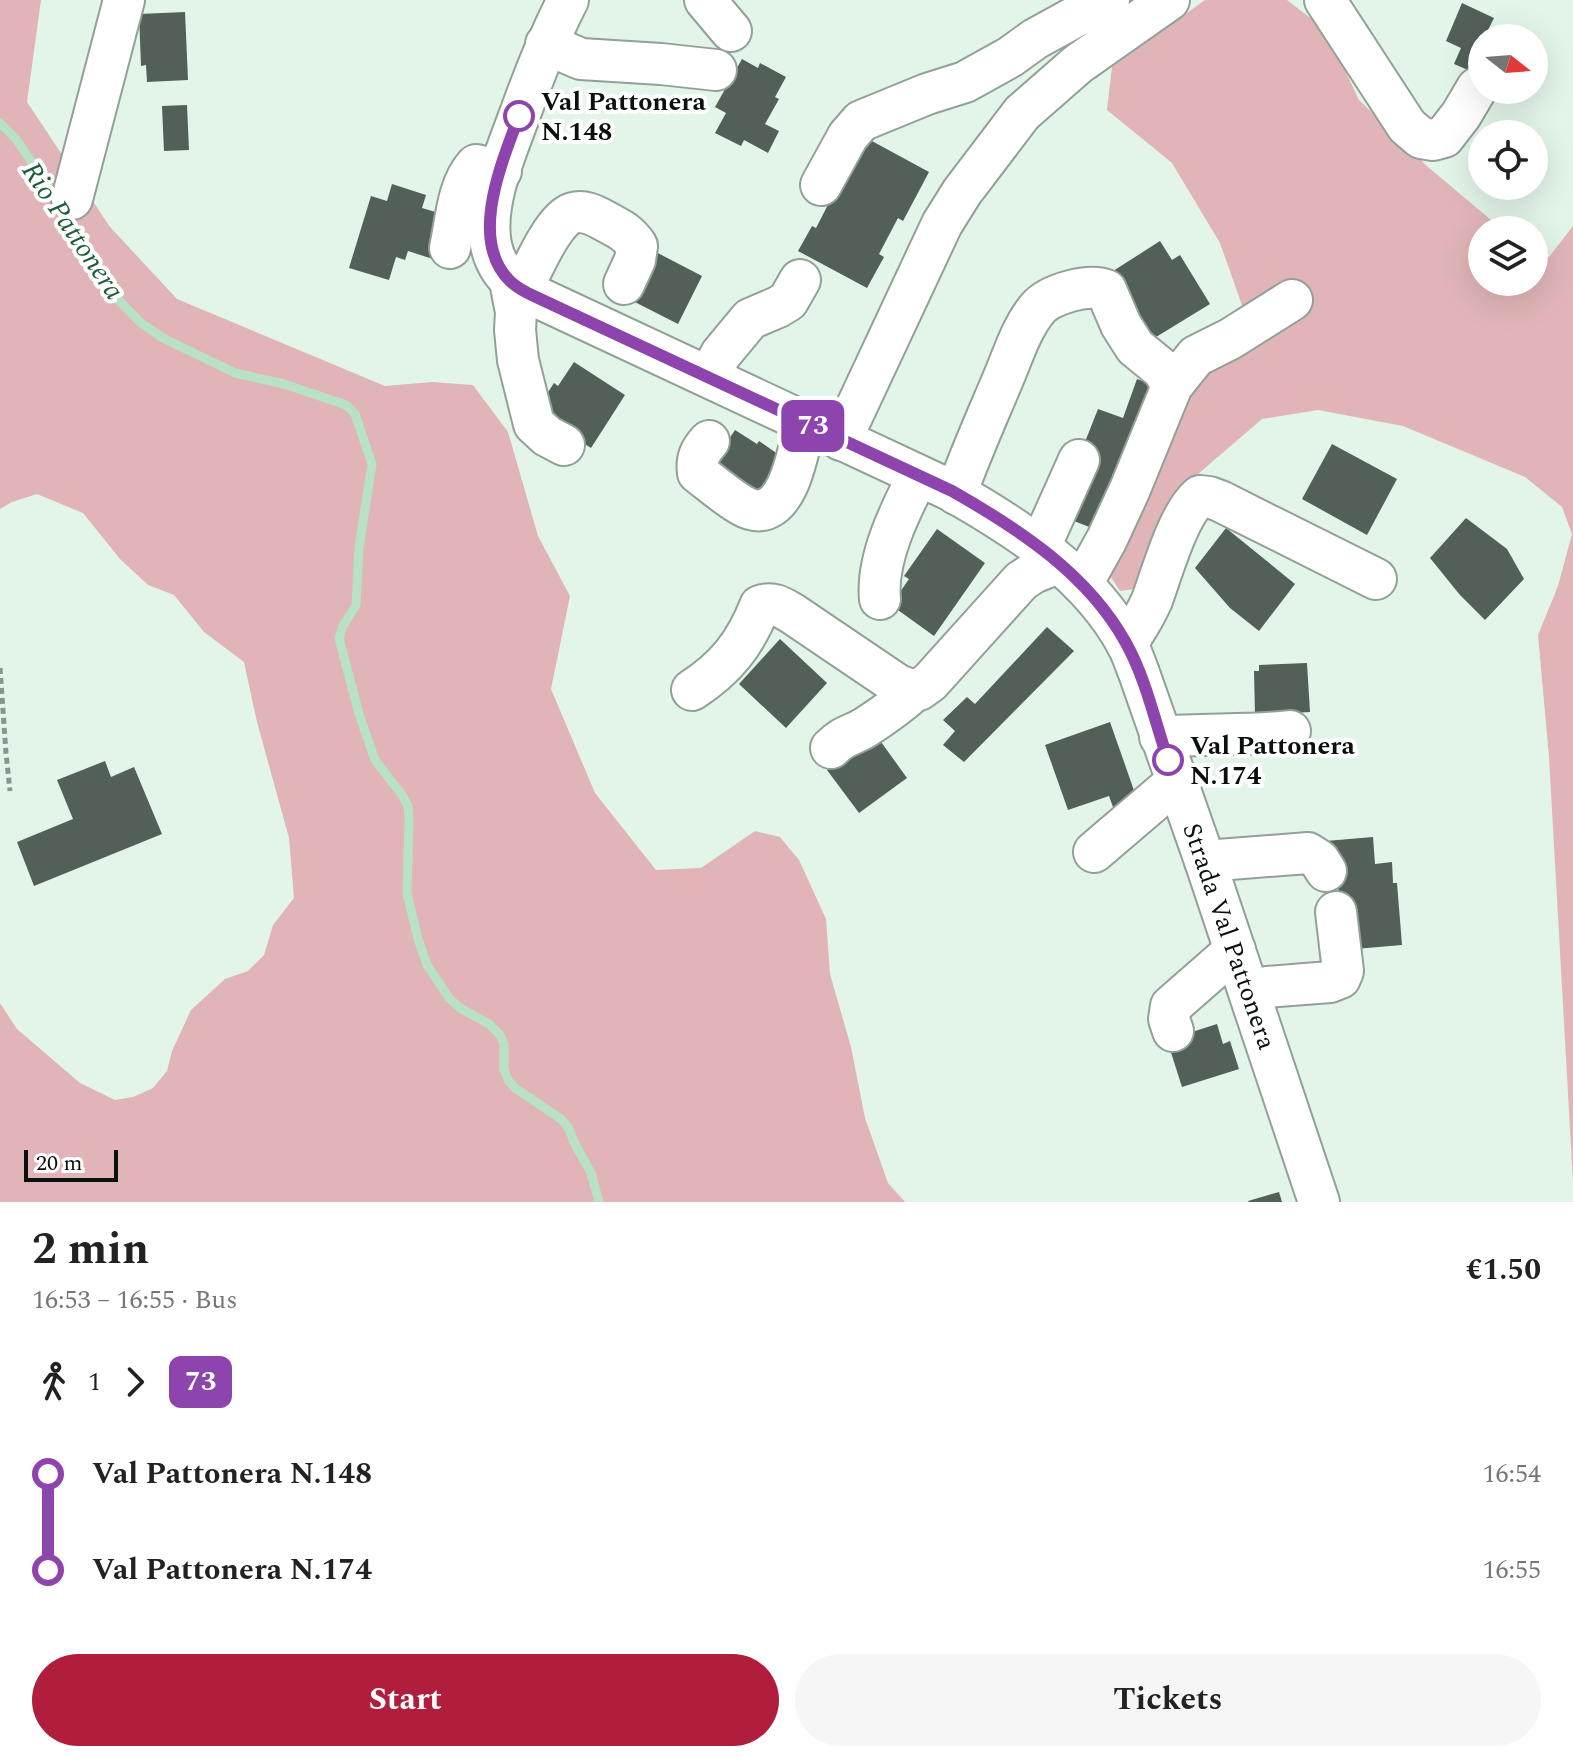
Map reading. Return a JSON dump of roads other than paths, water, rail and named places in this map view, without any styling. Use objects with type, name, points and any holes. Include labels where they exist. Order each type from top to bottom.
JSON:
[{"type":"street","points":[[72,199],[124,0]]},
{"type":"street","points":[[516,285],[498,265],[491,246],[489,227],[493,192],[546,44],[568,0]]},
{"type":"street","points":[[705,0],[731,31]]},
{"type":"street","points":[[821,185],[843,144],[861,121],[965,82],[1035,39],[1109,0]]},
{"type":"street","points":[[1325,0],[1407,126],[1421,138],[1433,140],[1444,137],[1468,103]]},
{"type":"street","points":[[841,440],[942,224],[962,192],[1022,113],[1150,5]]},
{"type":"street","points":[[546,44],[581,59],[716,70]]},
{"type":"street","points":[[450,248],[466,178],[471,170],[476,165],[501,171]]},
{"type":"street","points":[[564,445],[534,424],[518,360],[516,285],[564,216],[574,212],[590,213],[629,234],[637,246],[635,260],[624,284]]},
{"type":"street","points":[[709,376],[721,354],[750,319],[788,301],[800,280]]},
{"type":"street","name":"Strada Val Pattonera","points":[[516,285],[956,494],[1060,565],[1100,606],[1127,644],[1139,673],[1319,1202]]},
{"type":"street","points":[[956,494],[1030,319],[1040,305],[1052,297],[1085,288],[1106,290],[1121,325],[1135,347],[1163,370],[1172,386]]},
{"type":"street","points":[[831,748],[841,738],[862,730],[930,682],[1021,581],[1033,573],[1060,565],[1107,539],[1172,386],[1196,356],[1230,339],[1292,300]]},
{"type":"street","points":[[709,441],[697,462],[698,473],[742,505],[751,510],[764,511],[775,505],[784,494],[805,422]]},
{"type":"street","points":[[1060,565],[1079,460]]},
{"type":"street","points":[[880,599],[883,562],[893,530],[918,476]]},
{"type":"street","points":[[1127,644],[1151,601],[1185,515],[1200,496],[1220,501],[1376,579]]},
{"type":"street","points":[[692,690],[722,669],[750,630],[760,606],[769,603],[779,605],[898,685],[914,691]]},
{"type":"street","points":[[1160,737],[1290,731]]},
{"type":"street","points":[[1094,852],[1176,782]]},
{"type":"street","points":[[1205,861],[1308,853],[1319,860],[1326,871]]},
{"type":"street","points":[[1249,991],[1330,982],[1340,978],[1343,971],[1336,912]]},
{"type":"street","points":[[1173,1031],[1169,1019],[1171,1006],[1235,950]]},
{"type":"waterway","name":"Rio Pattonera","points":[[0,123],[16,139],[53,193],[75,237],[107,288],[141,323],[163,338],[235,373],[284,384],[346,405],[355,414],[372,464],[359,547],[356,605],[339,638],[375,760],[408,806],[407,893],[418,939],[427,965],[449,998],[489,1024],[500,1035],[508,1080],[568,1127],[591,1173],[599,1202]]},
{"type":"place","name":"Val Pattonera N.148","points":[[519,116]]},
{"type":"place","name":"Val Pattonera N.174","points":[[1168,760]]}]
